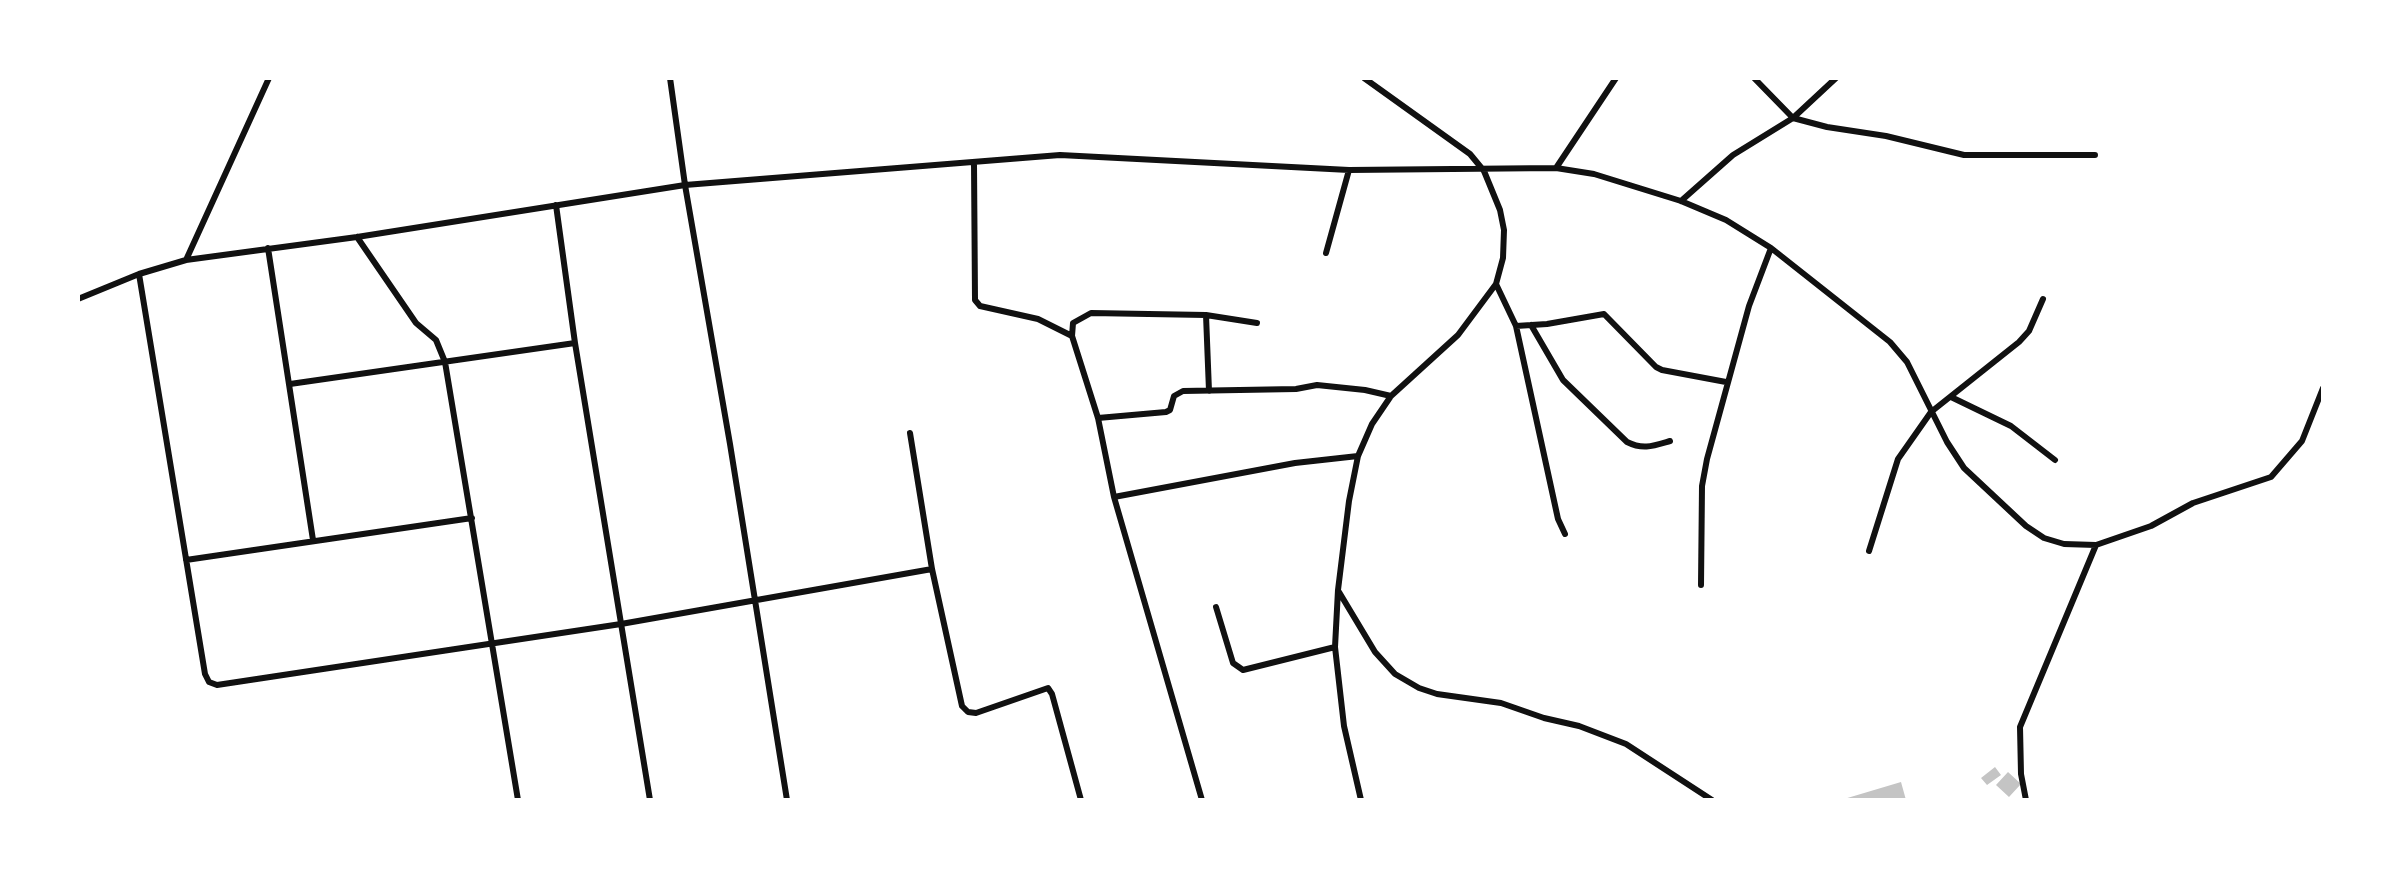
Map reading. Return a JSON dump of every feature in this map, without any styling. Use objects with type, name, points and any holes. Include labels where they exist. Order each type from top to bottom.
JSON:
[{"type":"street","points":[[186,260],[269,78]]},
{"type":"street","points":[[670,78],[685,185],[787,800]]},
{"type":"street","points":[[1361,800],[1344,726],[1335,647],[1338,590],[1358,456],[1372,424],[1391,396],[1458,335],[1496,284],[1503,258],[1504,230],[1500,210],[1484,171],[1470,154],[1364,78]]},
{"type":"street","points":[[1556,168],[1616,78]]},
{"type":"street","points":[[1754,78],[1792,118],[1964,155],[2096,155]]},
{"type":"street","points":[[1681,201],[1733,155],[1792,118],[1836,78]]},
{"type":"street","points":[[78,298],[139,274],[186,260],[357,237],[685,185],[1060,155],[1349,170],[1484,171],[1556,168],[1594,174],[1681,201],[1726,220],[1771,248],[1890,342],[1907,362],[1921,384],[1931,412],[1964,468],[2026,526],[2044,538],[2064,544],[2096,545],[2151,526],[2193,503],[2271,477],[2302,441],[2323,388]]},
{"type":"street","points":[[974,163],[975,300],[980,306],[1038,319],[1072,336]]},
{"type":"street","points":[[1326,253],[1349,170]]},
{"type":"street","points":[[556,205],[575,343],[650,800]]},
{"type":"street","points":[[357,237],[416,323],[436,340],[445,362],[518,800]]},
{"type":"street","points":[[268,248],[313,540]]},
{"type":"street","points":[[1701,585],[1702,486],[1726,382],[1771,248]]},
{"type":"street","points":[[139,274],[205,674],[209,681],[217,685],[621,624],[933,569]]},
{"type":"street","points":[[1496,284],[1516,326],[1539,441],[1558,519],[1565,534]]},
{"type":"street","points":[[1869,551],[1898,459],[1931,412],[2019,342],[2029,331],[2043,299]]},
{"type":"street","points":[[1202,800],[1114,497],[1098,418],[1072,336],[1073,323],[1091,313],[1206,315],[1257,323]]},
{"type":"street","points":[[1516,326],[1604,314],[1656,367],[1726,382]]},
{"type":"street","points":[[1206,315],[1209,391]]},
{"type":"street","points":[[1531,325],[1563,381],[1627,442],[1637,447],[1649,447],[1670,441]]},
{"type":"street","points":[[290,384],[575,343]]},
{"type":"street","points":[[1098,418],[1166,412],[1170,410],[1177,393],[1289,389],[1317,385],[1365,390],[1391,396]]},
{"type":"street","points":[[1952,397],[2011,426],[2055,460]]},
{"type":"street","points":[[910,433],[933,569],[962,706],[968,712],[976,713],[1048,688],[1052,694],[1081,800]]},
{"type":"street","points":[[1114,497],[1295,462],[1358,456]]},
{"type":"street","points":[[186,560],[472,518]]},
{"type":"street","points":[[2026,800],[2021,774],[2020,727],[2096,545]]},
{"type":"street","points":[[1338,590],[1375,652],[1395,674],[1419,688],[1437,694],[1501,703],[1544,718],[1579,726],[1626,744],[1712,800]]},
{"type":"street","points":[[1216,607],[1233,663],[1243,670],[1335,647]]},
{"type":"building","points":[[1995,767],[2001,775],[1987,785],[1981,778]]},
{"type":"building","points":[[2008,772],[2021,784],[2009,797],[1996,785]]},
{"type":"building","points":[[1901,782],[1906,800],[1844,800],[1844,799]]}]
